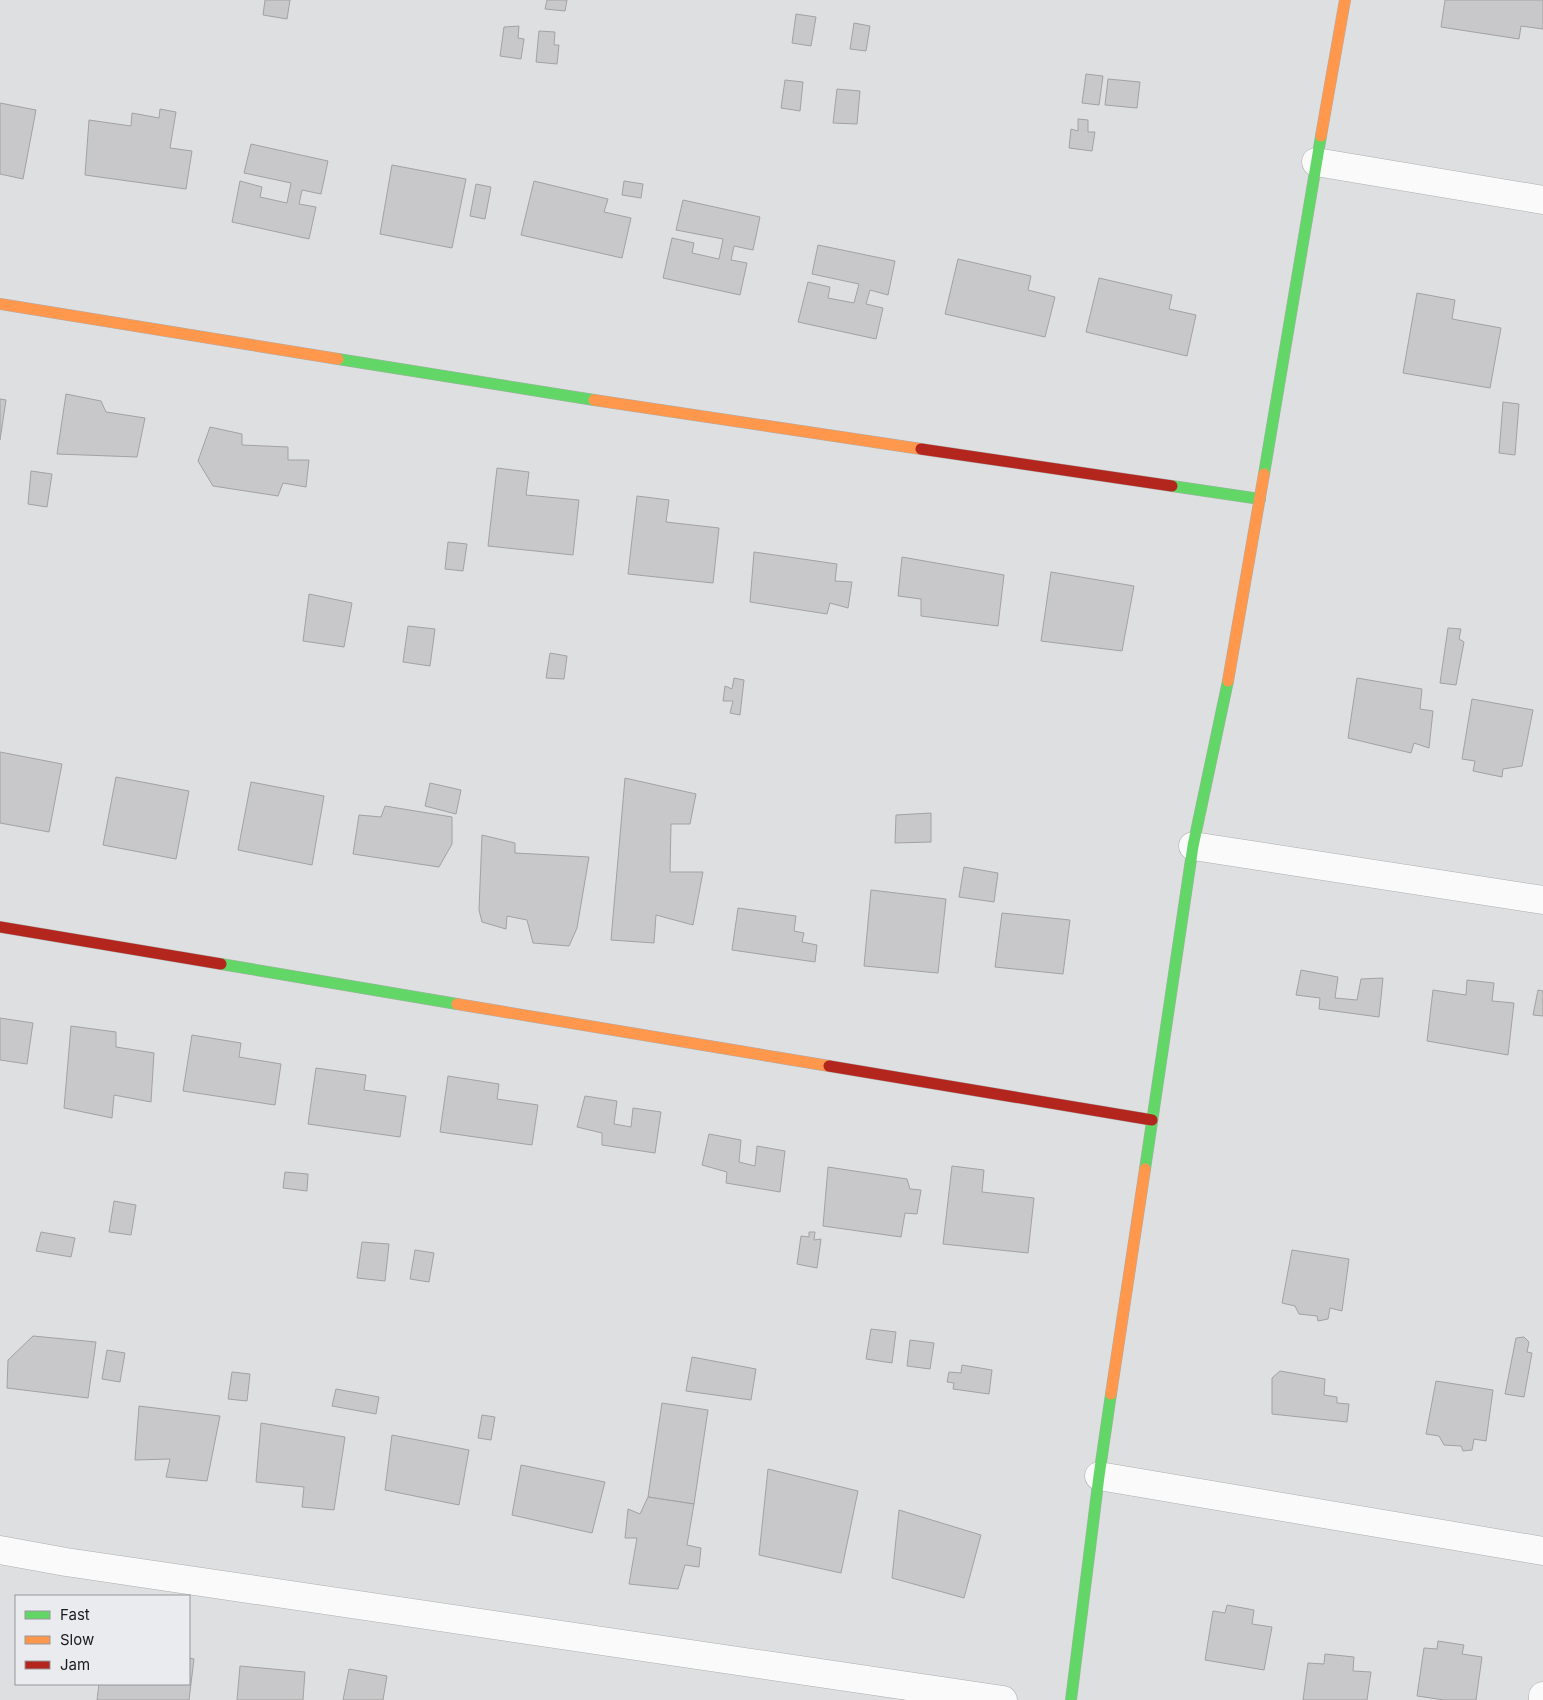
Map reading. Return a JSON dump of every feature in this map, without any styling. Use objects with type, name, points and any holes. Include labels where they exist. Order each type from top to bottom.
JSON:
[{"type":"street","points":[[1070,1700],[1099,1476],[1193,846],[1222,713],[1345,0]]},
{"type":"street","points":[[1316,162],[1543,200]]},
{"type":"street","points":[[0,304],[670,413],[1260,499]]},
{"type":"street","points":[[1193,846],[1543,900]]},
{"type":"street","points":[[0,927],[1152,1120]]},
{"type":"street","points":[[1099,1476],[1543,1551]]},
{"type":"street","points":[[0,1550],[76,1564],[1003,1700]]},
{"type":"building","points":[[265,0],[290,0],[287,19],[263,15]]},
{"type":"building","points":[[547,0],[567,0],[565,11],[545,9]]},
{"type":"building","points":[[1445,0],[1543,0],[1543,29],[1521,26],[1519,39],[1441,27]]},
{"type":"building","points":[[796,14],[816,17],[811,46],[792,43]]},
{"type":"building","points":[[854,23],[870,26],[866,51],[850,49]]},
{"type":"building","points":[[519,26],[518,38],[524,39],[521,59],[500,56],[504,27]]},
{"type":"building","points":[[539,31],[555,32],[554,45],[559,45],[557,64],[536,62]]},
{"type":"building","points":[[1086,74],[1103,76],[1099,105],[1082,103]]},
{"type":"building","points":[[1108,79],[1140,82],[1137,108],[1105,105]]},
{"type":"building","points":[[785,80],[803,82],[800,111],[781,108]]},
{"type":"building","points":[[837,89],[860,91],[857,124],[833,123]]},
{"type":"building","points":[[0,103],[36,110],[23,179],[0,174]]},
{"type":"building","points":[[160,109],[176,112],[170,148],[192,151],[186,189],[85,175],[89,120],[131,126],[132,113],[159,118]]},
{"type":"building","points":[[1078,119],[1088,120],[1088,132],[1095,132],[1092,151],[1069,148],[1071,129],[1078,131]]},
{"type":"building","points":[[251,144],[328,161],[321,194],[302,190],[299,204],[316,207],[309,239],[232,222],[240,181],[262,187],[260,197],[287,203],[291,183],[244,173]]},
{"type":"building","points":[[392,165],[466,179],[452,248],[380,234]]},
{"type":"building","points":[[534,181],[608,199],[604,212],[631,218],[622,258],[521,235]]},
{"type":"building","points":[[624,181],[643,184],[641,198],[622,195]]},
{"type":"building","points":[[476,184],[491,187],[485,219],[470,216]]},
{"type":"building","points":[[683,200],[760,217],[753,250],[734,246],[731,260],[747,263],[740,295],[663,278],[672,238],[694,243],[692,253],[719,259],[723,239],[676,230]]},
{"type":"building","points":[[818,245],[895,261],[888,295],[870,290],[866,304],[883,308],[876,339],[798,322],[808,282],[830,287],[828,298],[854,303],[859,284],[812,274]]},
{"type":"building","points":[[958,259],[1031,276],[1028,290],[1055,297],[1045,337],[945,314]]},
{"type":"building","points":[[1099,278],[1172,295],[1169,309],[1196,315],[1187,356],[1086,332]]},
{"type":"building","points":[[1417,293],[1455,300],[1452,319],[1501,328],[1490,388],[1403,373]]},
{"type":"building","points":[[66,394],[101,401],[106,412],[145,418],[137,457],[57,454]]},
{"type":"building","points":[[0,399],[6,400],[0,440]]},
{"type":"building","points":[[1503,402],[1519,404],[1515,455],[1499,453]]},
{"type":"building","points":[[210,427],[242,434],[242,445],[288,447],[288,460],[309,460],[306,487],[283,483],[278,496],[213,486],[198,461]]},
{"type":"building","points":[[497,468],[529,472],[526,495],[579,500],[573,555],[488,546]]},
{"type":"building","points":[[31,471],[52,474],[47,507],[28,504]]},
{"type":"building","points":[[637,496],[669,500],[666,522],[719,528],[713,583],[628,574]]},
{"type":"building","points":[[448,542],[467,544],[463,571],[445,569]]},
{"type":"building","points":[[754,552],[837,564],[835,581],[852,582],[848,608],[830,603],[827,614],[750,602]]},
{"type":"building","points":[[902,557],[1004,575],[998,626],[921,616],[921,599],[898,596]]},
{"type":"building","points":[[1051,572],[1134,586],[1122,651],[1041,641]]},
{"type":"building","points":[[309,594],[352,603],[344,647],[303,641]]},
{"type":"building","points":[[408,626],[435,629],[430,666],[403,662]]},
{"type":"building","points":[[1448,628],[1461,629],[1459,639],[1464,642],[1456,685],[1440,683]]},
{"type":"building","points":[[550,653],[567,656],[564,679],[546,678]]},
{"type":"building","points":[[734,678],[744,680],[740,715],[730,713],[733,701],[723,701],[725,686],[732,689]]},
{"type":"building","points":[[1357,678],[1422,689],[1420,709],[1433,711],[1429,748],[1414,743],[1411,753],[1348,738]]},
{"type":"building","points":[[1472,699],[1533,710],[1522,766],[1503,769],[1502,777],[1473,771],[1475,761],[1462,759]]},
{"type":"building","points":[[0,752],[62,764],[49,832],[0,823]]},
{"type":"building","points":[[116,777],[189,791],[176,859],[103,845]]},
{"type":"building","points":[[625,778],[696,794],[690,824],[671,824],[670,872],[703,872],[693,925],[656,915],[654,943],[611,940]]},
{"type":"building","points":[[251,782],[324,796],[312,865],[238,850]]},
{"type":"building","points":[[430,783],[461,790],[456,814],[425,806]]},
{"type":"building","points":[[385,806],[452,817],[452,844],[439,867],[353,854],[359,815],[381,817]]},
{"type":"building","points":[[931,813],[931,842],[895,843],[896,815]]},
{"type":"building","points":[[482,835],[515,843],[515,853],[589,857],[577,928],[569,946],[533,943],[527,920],[507,916],[506,929],[482,922],[479,910]]},
{"type":"building","points":[[964,867],[998,873],[994,902],[959,897]]},
{"type":"building","points":[[871,890],[946,899],[938,973],[864,966]]},
{"type":"building","points":[[738,908],[796,916],[794,931],[804,933],[802,942],[817,945],[815,962],[732,950]]},
{"type":"building","points":[[1002,913],[1070,920],[1063,974],[995,967]]},
{"type":"building","points":[[1301,970],[1338,977],[1335,998],[1357,1000],[1361,979],[1383,978],[1379,1017],[1319,1009],[1320,998],[1296,995]]},
{"type":"building","points":[[1467,980],[1494,983],[1492,1001],[1514,1003],[1508,1055],[1427,1041],[1433,990],[1466,995]]},
{"type":"building","points":[[1538,990],[1543,991],[1543,1016],[1533,1015]]},
{"type":"building","points":[[0,1018],[33,1023],[27,1064],[0,1060]]},
{"type":"building","points":[[71,1026],[116,1032],[116,1047],[154,1053],[151,1102],[114,1095],[112,1118],[64,1108]]},
{"type":"building","points":[[192,1035],[241,1043],[239,1057],[281,1064],[275,1105],[183,1091]]},
{"type":"building","points":[[316,1068],[366,1075],[364,1090],[406,1096],[400,1137],[308,1124]]},
{"type":"building","points":[[448,1076],[499,1084],[497,1099],[538,1105],[532,1145],[440,1132]]},
{"type":"building","points":[[585,1096],[617,1101],[614,1124],[631,1127],[633,1108],[661,1112],[655,1153],[602,1145],[602,1133],[577,1127]]},
{"type":"building","points":[[709,1134],[741,1140],[739,1162],[755,1166],[757,1146],[785,1151],[780,1192],[726,1183],[727,1172],[702,1165]]},
{"type":"building","points":[[952,1166],[984,1170],[982,1192],[1034,1198],[1028,1253],[943,1244]]},
{"type":"building","points":[[828,1167],[907,1179],[910,1189],[921,1190],[917,1214],[905,1213],[901,1237],[823,1226]]},
{"type":"building","points":[[285,1172],[308,1174],[307,1191],[283,1188]]},
{"type":"building","points":[[114,1201],[136,1205],[131,1235],[109,1232]]},
{"type":"building","points":[[41,1232],[75,1238],[71,1257],[36,1251]]},
{"type":"building","points":[[809,1232],[815,1232],[814,1240],[821,1239],[817,1268],[797,1264],[801,1236],[809,1237]]},
{"type":"building","points":[[362,1242],[389,1244],[385,1281],[357,1278]]},
{"type":"building","points":[[415,1250],[434,1253],[429,1282],[410,1279]]},
{"type":"building","points":[[1292,1250],[1349,1259],[1342,1311],[1330,1308],[1328,1319],[1318,1321],[1317,1316],[1299,1314],[1295,1306],[1282,1303]]},
{"type":"building","points":[[871,1329],[896,1332],[892,1363],[866,1359]]},
{"type":"building","points":[[33,1336],[96,1342],[88,1398],[7,1388],[8,1360]]},
{"type":"building","points":[[1524,1337],[1529,1342],[1527,1352],[1532,1353],[1524,1397],[1505,1394],[1516,1338]]},
{"type":"building","points":[[910,1340],[934,1343],[930,1369],[907,1366]]},
{"type":"building","points":[[107,1350],[125,1353],[120,1382],[102,1379]]},
{"type":"building","points":[[692,1357],[756,1369],[751,1400],[686,1391]]},
{"type":"building","points":[[962,1365],[992,1370],[989,1394],[953,1389],[954,1383],[947,1382],[949,1372],[961,1373]]},
{"type":"building","points":[[1280,1371],[1325,1379],[1324,1395],[1337,1397],[1337,1403],[1349,1404],[1347,1422],[1272,1414],[1272,1378]]},
{"type":"building","points":[[232,1372],[250,1374],[247,1401],[228,1399]]},
{"type":"building","points":[[1436,1381],[1493,1390],[1486,1441],[1474,1439],[1472,1450],[1463,1451],[1461,1446],[1444,1445],[1439,1436],[1426,1434]]},
{"type":"building","points":[[336,1389],[379,1397],[376,1414],[332,1406]]},
{"type":"building","points":[[662,1403],[708,1410],[694,1504],[648,1497]]},
{"type":"building","points":[[139,1406],[220,1416],[207,1481],[166,1477],[170,1459],[135,1460]]},
{"type":"building","points":[[482,1415],[495,1417],[491,1440],[478,1438]]},
{"type":"building","points":[[261,1423],[345,1437],[334,1510],[302,1507],[304,1487],[256,1482]]},
{"type":"building","points":[[392,1435],[469,1450],[459,1505],[385,1490]]},
{"type":"building","points":[[521,1465],[605,1482],[592,1533],[512,1515]]},
{"type":"building","points":[[768,1469],[858,1491],[841,1573],[759,1555]]},
{"type":"building","points":[[648,1497],[694,1504],[687,1545],[701,1548],[699,1567],[685,1565],[678,1589],[629,1584],[637,1538],[625,1538],[628,1509],[640,1514]]},
{"type":"building","points":[[899,1510],[981,1535],[964,1598],[892,1578]]},
{"type":"building","points":[[1227,1605],[1254,1610],[1252,1624],[1272,1627],[1264,1670],[1205,1660],[1213,1611],[1225,1613]]},
{"type":"building","points":[[1438,1641],[1464,1645],[1462,1654],[1482,1657],[1476,1700],[1444,1700],[1417,1696],[1424,1648],[1437,1649]]},
{"type":"building","points":[[1325,1654],[1354,1657],[1353,1671],[1371,1672],[1367,1700],[1303,1700],[1308,1663],[1324,1664]]},
{"type":"building","points":[[190,1658],[194,1659],[189,1700],[97,1700],[99,1685],[190,1685]]},
{"type":"building","points":[[240,1666],[305,1672],[303,1700],[237,1700]]},
{"type":"building","points":[[349,1669],[387,1676],[383,1700],[343,1700]]},
{"type":"traffic: fast","points":[[1264,474],[1321,136]]},
{"type":"traffic: fast","points":[[338,359],[594,400]]},
{"type":"traffic: fast","points":[[1172,486],[1260,499]]},
{"type":"traffic: fast","points":[[1145,1169],[1193,846],[1228,681]]},
{"type":"traffic: fast","points":[[221,964],[457,1004]]},
{"type":"traffic: fast","points":[[1071,1700],[1111,1394]]},
{"type":"traffic: slow","points":[[1321,136],[1345,0]]},
{"type":"traffic: slow","points":[[0,304],[338,359]]},
{"type":"traffic: slow","points":[[594,400],[921,449]]},
{"type":"traffic: slow","points":[[1228,681],[1264,474]]},
{"type":"traffic: slow","points":[[457,1004],[829,1066]]},
{"type":"traffic: slow","points":[[1111,1394],[1145,1169]]},
{"type":"traffic: jam","points":[[921,449],[1172,486]]},
{"type":"traffic: jam","points":[[0,927],[221,964]]},
{"type":"traffic: jam","points":[[829,1066],[1152,1120]]}]
